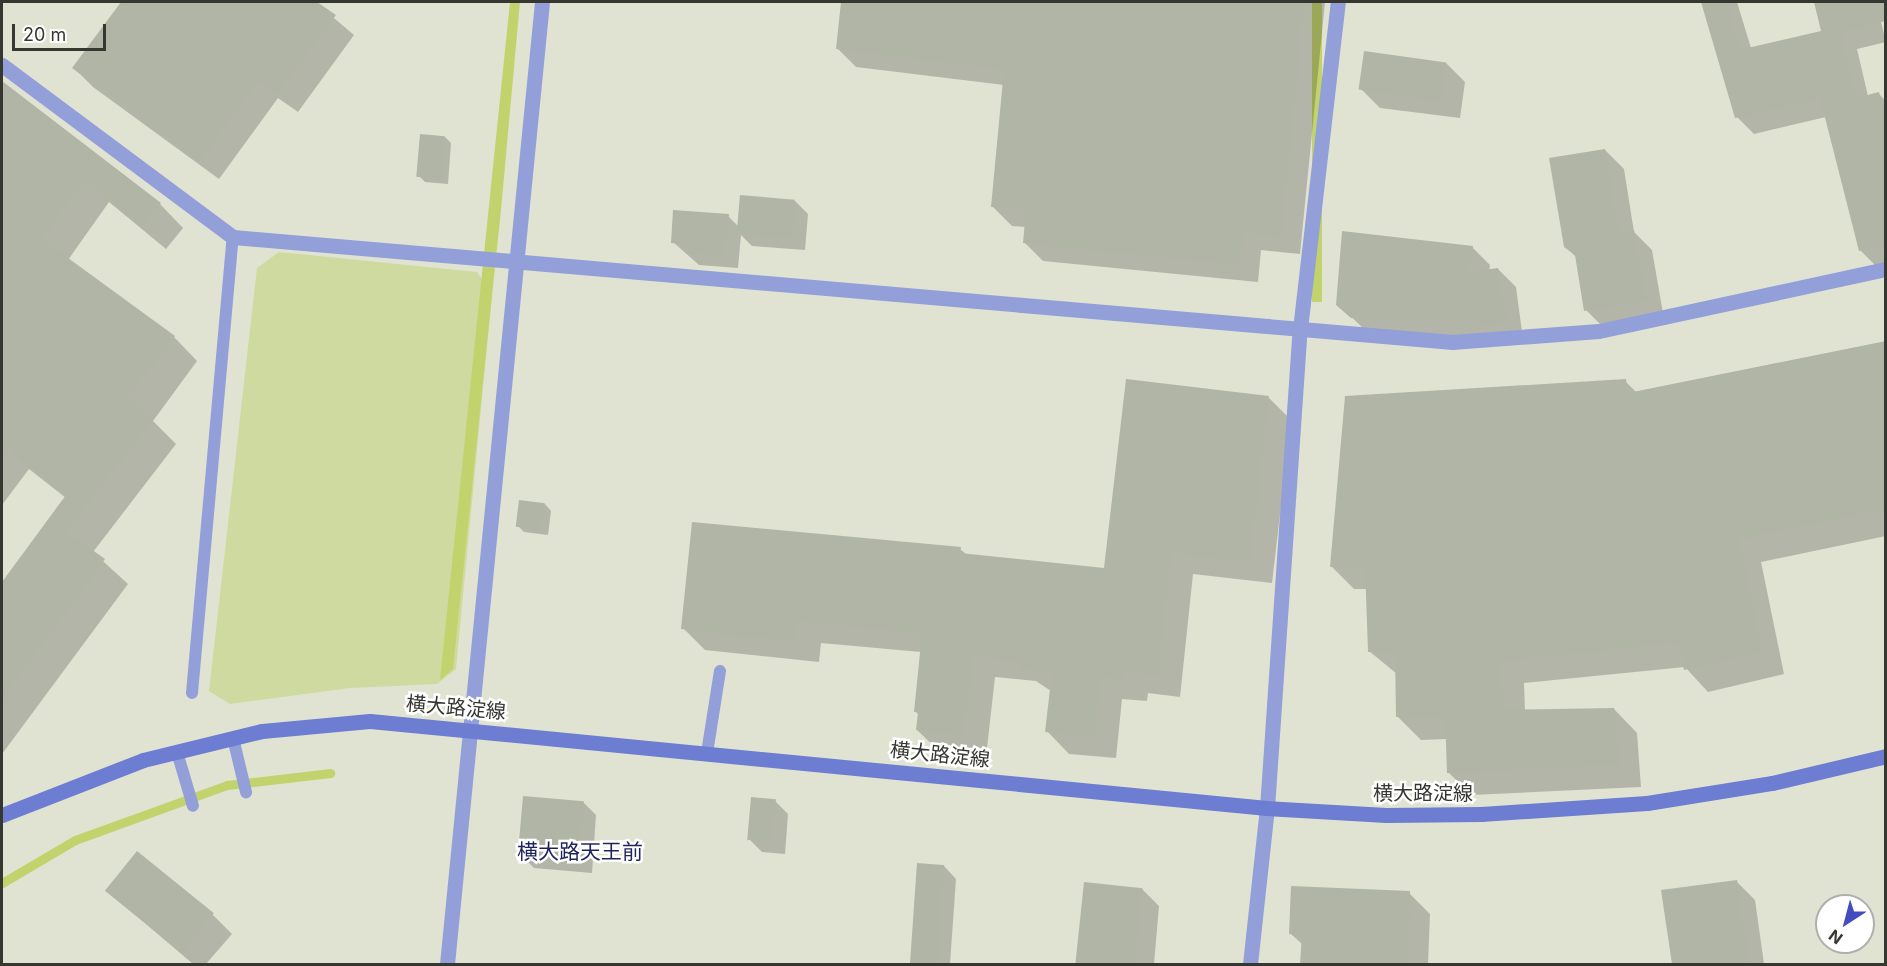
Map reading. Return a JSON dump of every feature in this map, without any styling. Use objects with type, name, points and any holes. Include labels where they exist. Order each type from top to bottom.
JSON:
[{"type":"street","points":[[447,964],[542,2]]},
{"type":"street","points":[[1250,964],[1267,808],[1300,329],[1338,2]]},
{"type":"street","points":[[2,65],[233,237],[1452,342],[1599,331],[1886,269]]},
{"type":"street","name":"横大路淀線","points":[[2,816],[143,760],[262,731],[370,721],[1267,808],[1386,814],[1480,814],[1647,802],[1772,783],[1886,756]]},
{"type":"lane","points":[[192,693],[233,237]]},
{"type":"lane","points":[[707,753],[720,671]]},
{"type":"lane","points":[[233,738],[246,792]]},
{"type":"lane","points":[[177,752],[193,806]]},
{"type":"shaded area","points":[[510,2],[520,2],[501,210],[453,669],[440,680]]},
{"type":"shaded area","points":[[1312,2],[1322,2],[1322,302],[1312,302]]},
{"type":"shaded area","points":[[279,252],[477,272],[492,294],[456,669],[437,684],[350,688],[230,704],[209,691],[257,268]]},
{"type":"building","points":[[121,2],[317,2],[336,15],[278,94],[259,80],[199,162],[72,68]]},
{"type":"building","points":[[841,2],[1305,2],[1281,236],[1242,232],[1239,264],[1023,243],[1026,210],[991,207],[1004,69],[836,49]]},
{"type":"building","points":[[1701,2],[1727,2],[1739,50],[1821,31],[1814,2],[1886,2],[1886,21],[1841,32],[1856,98],[1879,92],[1886,118],[1886,244],[1859,251],[1820,98],[1735,118]]},
{"type":"building","points":[[1364,51],[1446,63],[1441,101],[1359,90]]},
{"type":"building","points":[[2,81],[161,203],[142,226],[85,180],[42,239],[175,336],[127,399],[153,419],[67,532],[105,559],[2,699],[2,582],[66,495],[2,445]]},
{"type":"building","points":[[420,134],[445,136],[441,179],[416,177]]},
{"type":"building","points":[[1605,149],[1619,232],[1634,230],[1646,300],[1584,311],[1575,255],[1564,247],[1549,158]]},
{"type":"building","points":[[740,195],[795,200],[791,238],[737,233]]},
{"type":"building","points":[[673,210],[729,214],[725,256],[685,253],[685,244],[671,243]]},
{"type":"building","points":[[1342,231],[1473,246],[1469,272],[1498,268],[1506,321],[1482,325],[1481,319],[1351,318],[1336,305]]},
{"type":"building","points":[[1886,341],[1886,508],[1739,539],[1762,651],[1684,670],[1678,642],[1501,661],[1503,710],[1614,708],[1619,764],[1447,773],[1445,716],[1396,717],[1395,651],[1368,652],[1365,566],[1330,567],[1345,396],[1626,379],[1628,393]]},
{"type":"building","points":[[1126,379],[1269,396],[1250,562],[1171,552],[1158,675],[1127,672],[1125,680],[1100,677],[1094,737],[1045,732],[1052,672],[1021,669],[1022,661],[973,656],[964,735],[916,730],[918,712],[914,712],[922,633],[799,621],[797,641],[681,629],[692,522],[961,547],[960,553],[1104,568]]},
{"type":"building","points":[[519,500],[545,503],[542,530],[516,527]]},
{"type":"building","points":[[523,796],[584,801],[579,861],[518,856]]},
{"type":"building","points":[[751,797],[776,799],[772,842],[747,840]]},
{"type":"building","points":[[137,851],[214,913],[182,953],[105,891]]},
{"type":"building","points":[[917,863],[944,865],[937,964],[910,964]]},
{"type":"building","points":[[1737,880],[1749,964],[1672,964],[1661,890]]},
{"type":"building","points":[[1084,882],[1143,888],[1135,964],[1075,964]]},
{"type":"building","points":[[1291,886],[1410,891],[1407,964],[1300,964],[1302,935],[1289,934]]},
{"type":"waterway","points":[[2,883],[75,840],[227,785],[330,773]]},
{"type":"district","name":"横大路天王前","points":[[580,852]]}]
